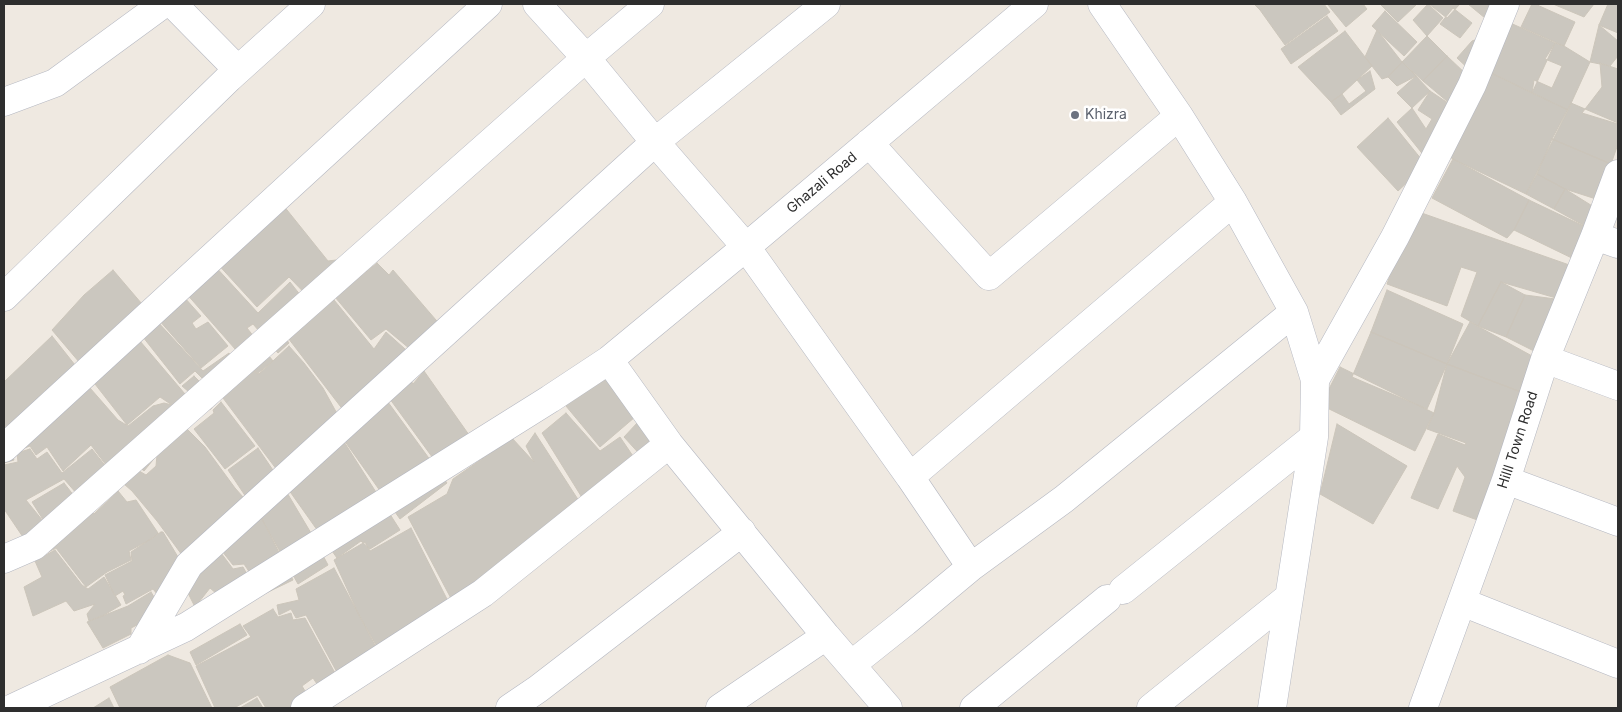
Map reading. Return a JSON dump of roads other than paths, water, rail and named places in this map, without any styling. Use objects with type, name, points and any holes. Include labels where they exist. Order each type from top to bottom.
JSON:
[{"type":"street","points":[[4,102],[55,83],[164,4]]},
{"type":"street","points":[[173,4],[238,70]]},
{"type":"street","points":[[4,297],[238,70],[311,4]]},
{"type":"street","points":[[4,448],[488,4]]},
{"type":"street","points":[[536,4],[586,58],[655,142],[746,247],[910,477],[970,566]]},
{"type":"street","points":[[4,559],[34,546],[586,58],[650,4]]},
{"type":"street","points":[[139,650],[189,565],[655,142],[826,4]]},
{"type":"street","name":"Ghazali Road","points":[[13,708],[186,627],[609,360],[1034,4]]},
{"type":"street","points":[[1102,4],[1179,116],[1233,202],[1294,312],[1315,380],[1314,437],[1272,708]]},
{"type":"street","points":[[1315,380],[1395,236],[1460,110],[1505,4]]},
{"type":"street","points":[[869,143],[989,276],[1179,116]]},
{"type":"street","name":"Hilll Town Road","points":[[1423,708],[1506,480],[1545,359],[1607,240],[1618,174]]},
{"type":"street","points":[[910,477],[1233,202]]},
{"type":"street","points":[[851,665],[970,566],[1064,499],[1294,312]]},
{"type":"street","points":[[1545,359],[1618,386]]},
{"type":"street","points":[[609,360],[669,444],[826,636],[888,708]]},
{"type":"street","points":[[974,708],[1314,437]]},
{"type":"street","points":[[305,708],[484,593],[669,444]]},
{"type":"street","points":[[1506,480],[1618,522]]},
{"type":"street","points":[[510,708],[538,689],[742,532]]},
{"type":"street","points":[[1150,708],[1289,597]]},
{"type":"street","points":[[1462,602],[1618,664]]},
{"type":"street","points":[[720,708],[826,636]]},
{"type":"place","name":"Khizra","points":[[1075,115]]}]
